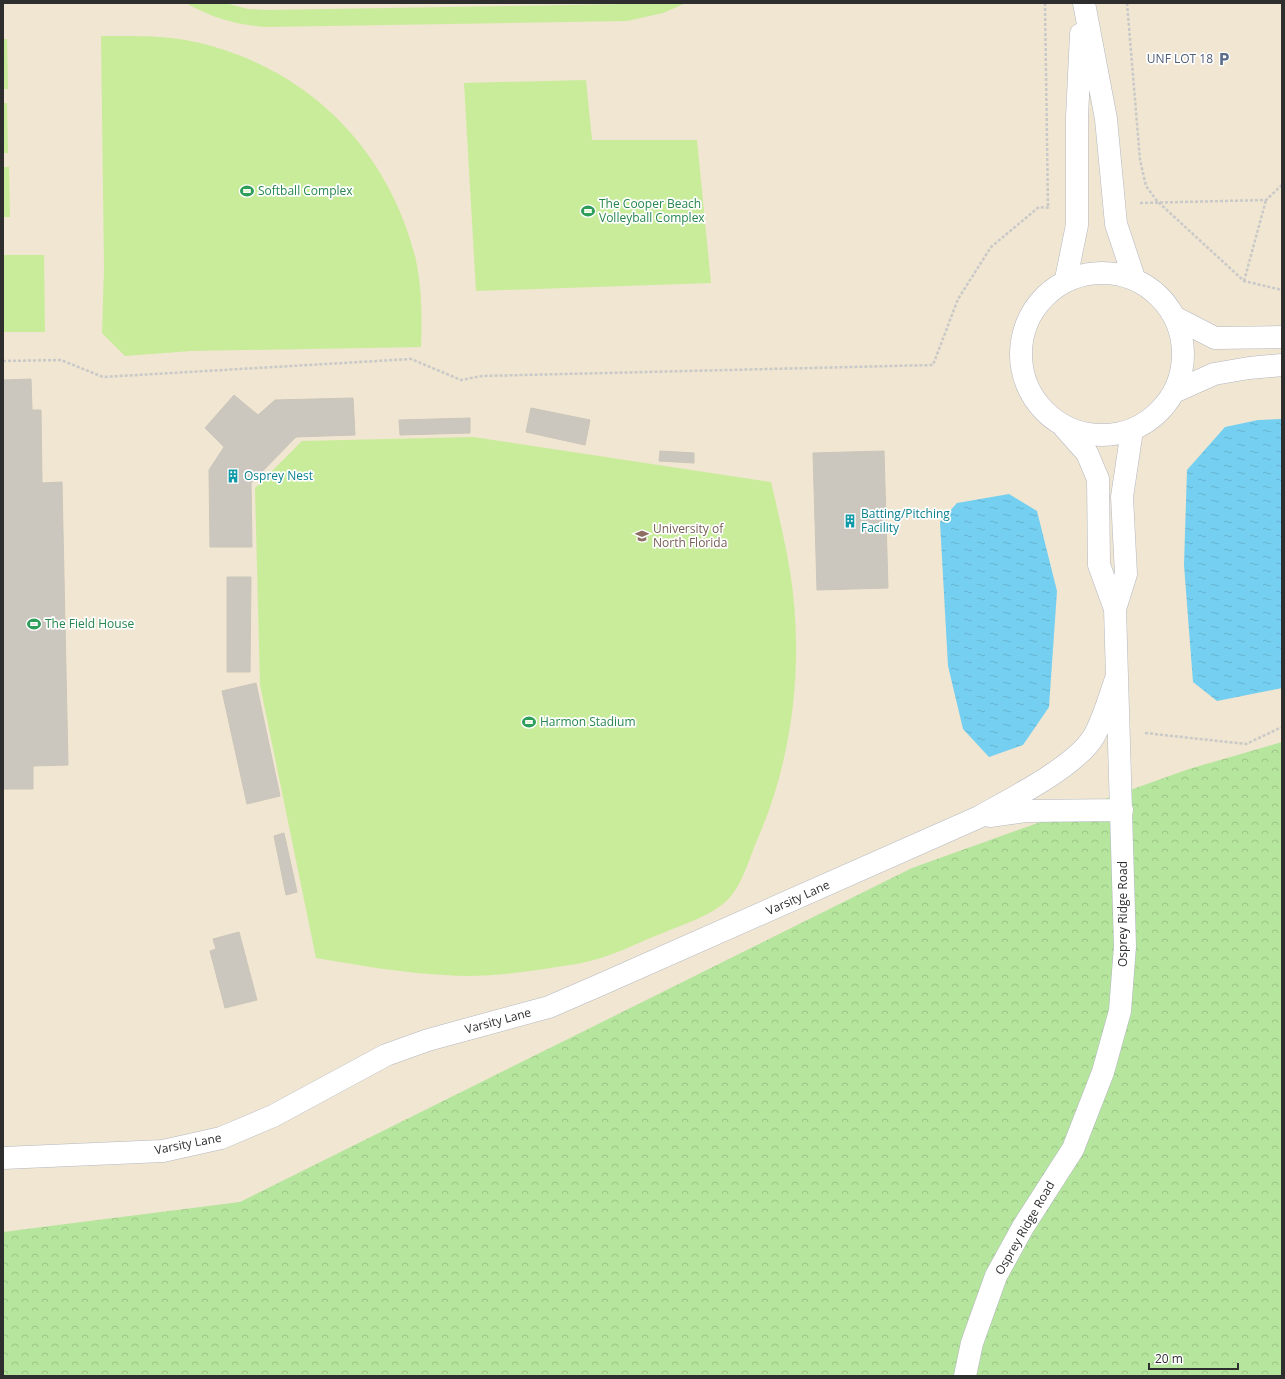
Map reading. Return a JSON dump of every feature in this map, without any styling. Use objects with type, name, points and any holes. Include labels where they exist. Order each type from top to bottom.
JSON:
[{"type":"street","points":[[1083,3],[1106,119],[1116,224],[1134,278]]},
{"type":"street","points":[[1066,279],[1077,225],[1077,116],[1083,3]]},
{"type":"street","points":[[1063,426],[1082,433],[1098,436],[1117,434],[1132,430],[1148,421],[1161,410],[1174,392],[1182,365],[1183,343],[1176,318],[1159,295],[1134,278],[1101,272],[1066,279],[1044,295],[1030,314],[1023,332],[1020,357],[1023,377],[1034,398],[1045,413],[1063,426],[1087,453],[1098,479],[1099,565],[1115,609]]},
{"type":"street","points":[[1176,318],[1215,338],[1282,337]]},
{"type":"street","points":[[1174,392],[1214,374],[1249,368],[1282,365]]},
{"type":"street","points":[[1115,609],[1126,574],[1122,497],[1132,430]]},
{"type":"street","name":"Osprey Ridge Road","points":[[965,1376],[972,1342],[996,1276],[1023,1227],[1072,1149],[1103,1072],[1120,1011],[1125,946],[1115,609]]},
{"type":"street","name":"Varsity Lane","points":[[3,1158],[163,1151],[221,1138],[274,1116],[386,1055],[428,1040],[549,1007],[979,817],[1036,785],[1075,757],[1094,737],[1117,676]]},
{"type":"street","name":"Varsity Lane","points":[[979,817],[1026,811],[1122,810]]},
{"type":"path","points":[[1044,3],[1048,208]]},
{"type":"path","points":[[1128,3],[1140,160],[1146,186],[1157,201],[1244,281],[1282,290]]},
{"type":"path","points":[[1244,281],[1266,200],[1282,185]]},
{"type":"path","points":[[1114,206],[1157,201],[1266,200]]},
{"type":"path","points":[[3,360],[61,360],[103,377],[411,359],[462,380],[482,376],[933,366],[958,299],[992,247],[1039,207],[1076,208]]},
{"type":"path","points":[[1119,730],[1246,744],[1282,727]]},
{"type":"shaded area","name":"University of North Florida","points":[[3,3],[1282,3],[1282,1070],[3,1376]]},
{"type":"green space","points":[[186,3],[225,3],[248,9],[266,10],[686,3],[663,13],[627,21],[266,27],[245,25],[215,17]]},
{"type":"green space","name":"Softball Complex","points":[[101,36],[175,38],[227,51],[266,67],[301,88],[332,114],[360,144],[383,178],[402,215],[415,256],[419,278],[421,347],[191,351],[125,356],[102,333],[104,268]]},
{"type":"green space","points":[[3,39],[7,39],[8,89],[3,89]]},
{"type":"green space","name":"The Cooper Beach Volleyball Complex","points":[[586,80],[592,140],[697,140],[711,283],[476,291],[464,83]]},
{"type":"green space","points":[[3,103],[7,103],[8,153],[3,153]]},
{"type":"green space","points":[[3,167],[9,167],[10,217],[3,217]]},
{"type":"green space","points":[[3,255],[44,255],[45,332],[3,332]]},
{"type":"green space","name":"Harmon Stadium","points":[[473,437],[771,482],[790,571],[796,639],[796,673],[793,707],[788,741],[780,774],[770,806],[740,883],[731,896],[717,909],[708,914],[618,952],[578,964],[515,973],[473,976],[412,972],[316,958],[260,685],[255,488],[302,441]]},
{"type":"green space","points":[[1282,742],[1282,1376],[3,1376],[3,1232],[240,1202],[912,868],[1189,769]]},
{"type":"water","points":[[1282,419],[1282,688],[1217,701],[1193,682],[1184,565],[1187,470],[1225,427],[1258,420]]},
{"type":"water","points":[[1009,494],[1037,511],[1057,591],[1049,707],[1023,745],[989,757],[963,729],[948,666],[940,522],[957,503]]},
{"type":"building","name":"The Field House","points":[[31,379],[32,410],[41,410],[42,483],[62,482],[68,765],[33,766],[33,789],[3,789],[3,380]]},
{"type":"building","name":"Osprey Nest","points":[[234,395],[258,415],[275,400],[353,398],[355,435],[296,437],[251,483],[252,547],[210,547],[209,470],[224,447],[205,428]]},
{"type":"building","points":[[531,408],[590,420],[585,445],[526,432]]},
{"type":"building","points":[[470,418],[470,433],[400,435],[399,420]]},
{"type":"building","points":[[660,451],[694,453],[694,463],[659,461]]},
{"type":"building","name":"Batting/Pitching Facility","points":[[884,451],[888,588],[817,590],[813,453]]},
{"type":"building","points":[[227,577],[251,577],[250,672],[227,672]]},
{"type":"building","points":[[256,683],[280,796],[247,804],[222,691]]},
{"type":"building","points":[[284,833],[297,892],[286,895],[274,836]]},
{"type":"building","points":[[239,932],[257,1000],[225,1008],[210,951],[216,949],[213,939]]},
{"type":"place","name":"UNF LOT 18","points":[[1224,59]]},
{"type":"place","name":"Softball Complex","points":[[247,191]]},
{"type":"place","name":"The Cooper Beach Volleyball Complex","points":[[588,211]]},
{"type":"place","name":"Osprey Nest","points":[[233,476]]},
{"type":"place","name":"Batting/Pitching Facility","points":[[850,521]]},
{"type":"place","name":"University of North Florida","points":[[642,536]]},
{"type":"place","name":"The Field House","points":[[34,624]]},
{"type":"place","name":"Harmon Stadium","points":[[529,722]]}]
